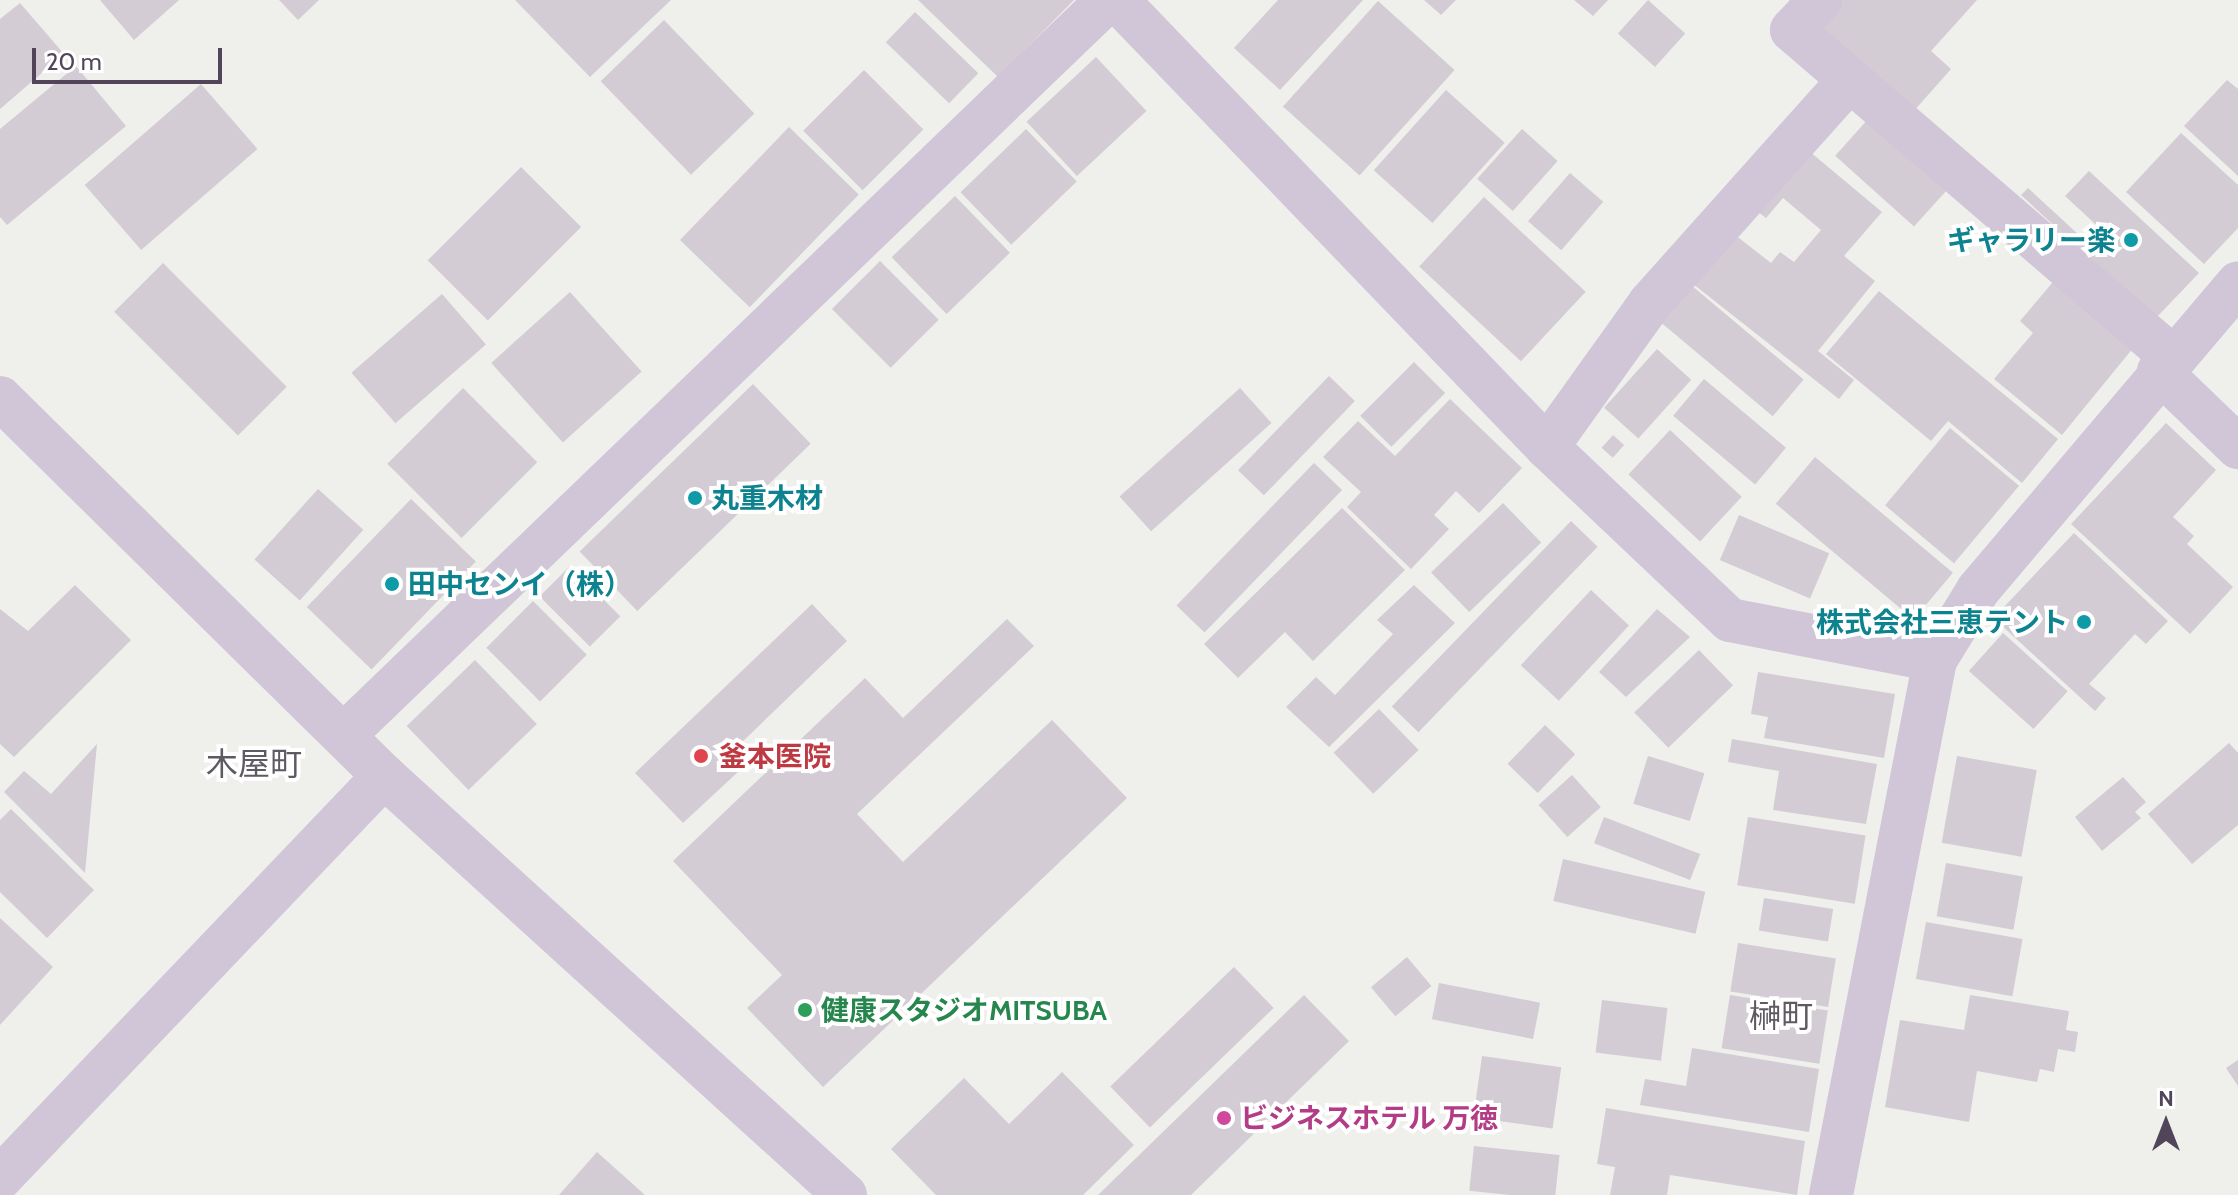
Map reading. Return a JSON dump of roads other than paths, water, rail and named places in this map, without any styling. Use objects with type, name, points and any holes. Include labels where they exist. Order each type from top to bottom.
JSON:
[{"type":"street","points":[[344,735],[1108,0]]},
{"type":"street","points":[[1117,0],[1547,447],[1730,620],[1935,660]]},
{"type":"street","points":[[1820,0],[1792,30],[1847,83],[2165,364],[2238,447]]},
{"type":"street","points":[[1547,447],[1650,303],[1847,83]]},
{"type":"street","points":[[1831,1195],[1935,660],[1978,590],[2165,364],[2238,283]]},
{"type":"street","points":[[0,398],[384,776],[845,1195]]},
{"type":"street","points":[[0,1178],[384,776]]},
{"type":"place","name":"ギャラリー楽","points":[[2131,240]]},
{"type":"place","name":"丸重木材","points":[[695,498]]},
{"type":"place","name":"田中センイ（株）","points":[[392,584]]},
{"type":"place","name":"株式会社三恵テント","points":[[2084,622]]},
{"type":"place","name":"釜本医院","points":[[701,756]]},
{"type":"place","name":"健康スタジオMITSUBA","points":[[805,1010]]},
{"type":"place","name":"ビジネスホテル 万徳","points":[[1224,1118]]},
{"type":"district","name":"木屋町","points":[[254,764]]},
{"type":"district","name":"榊町","points":[[1781,1016]]}]
